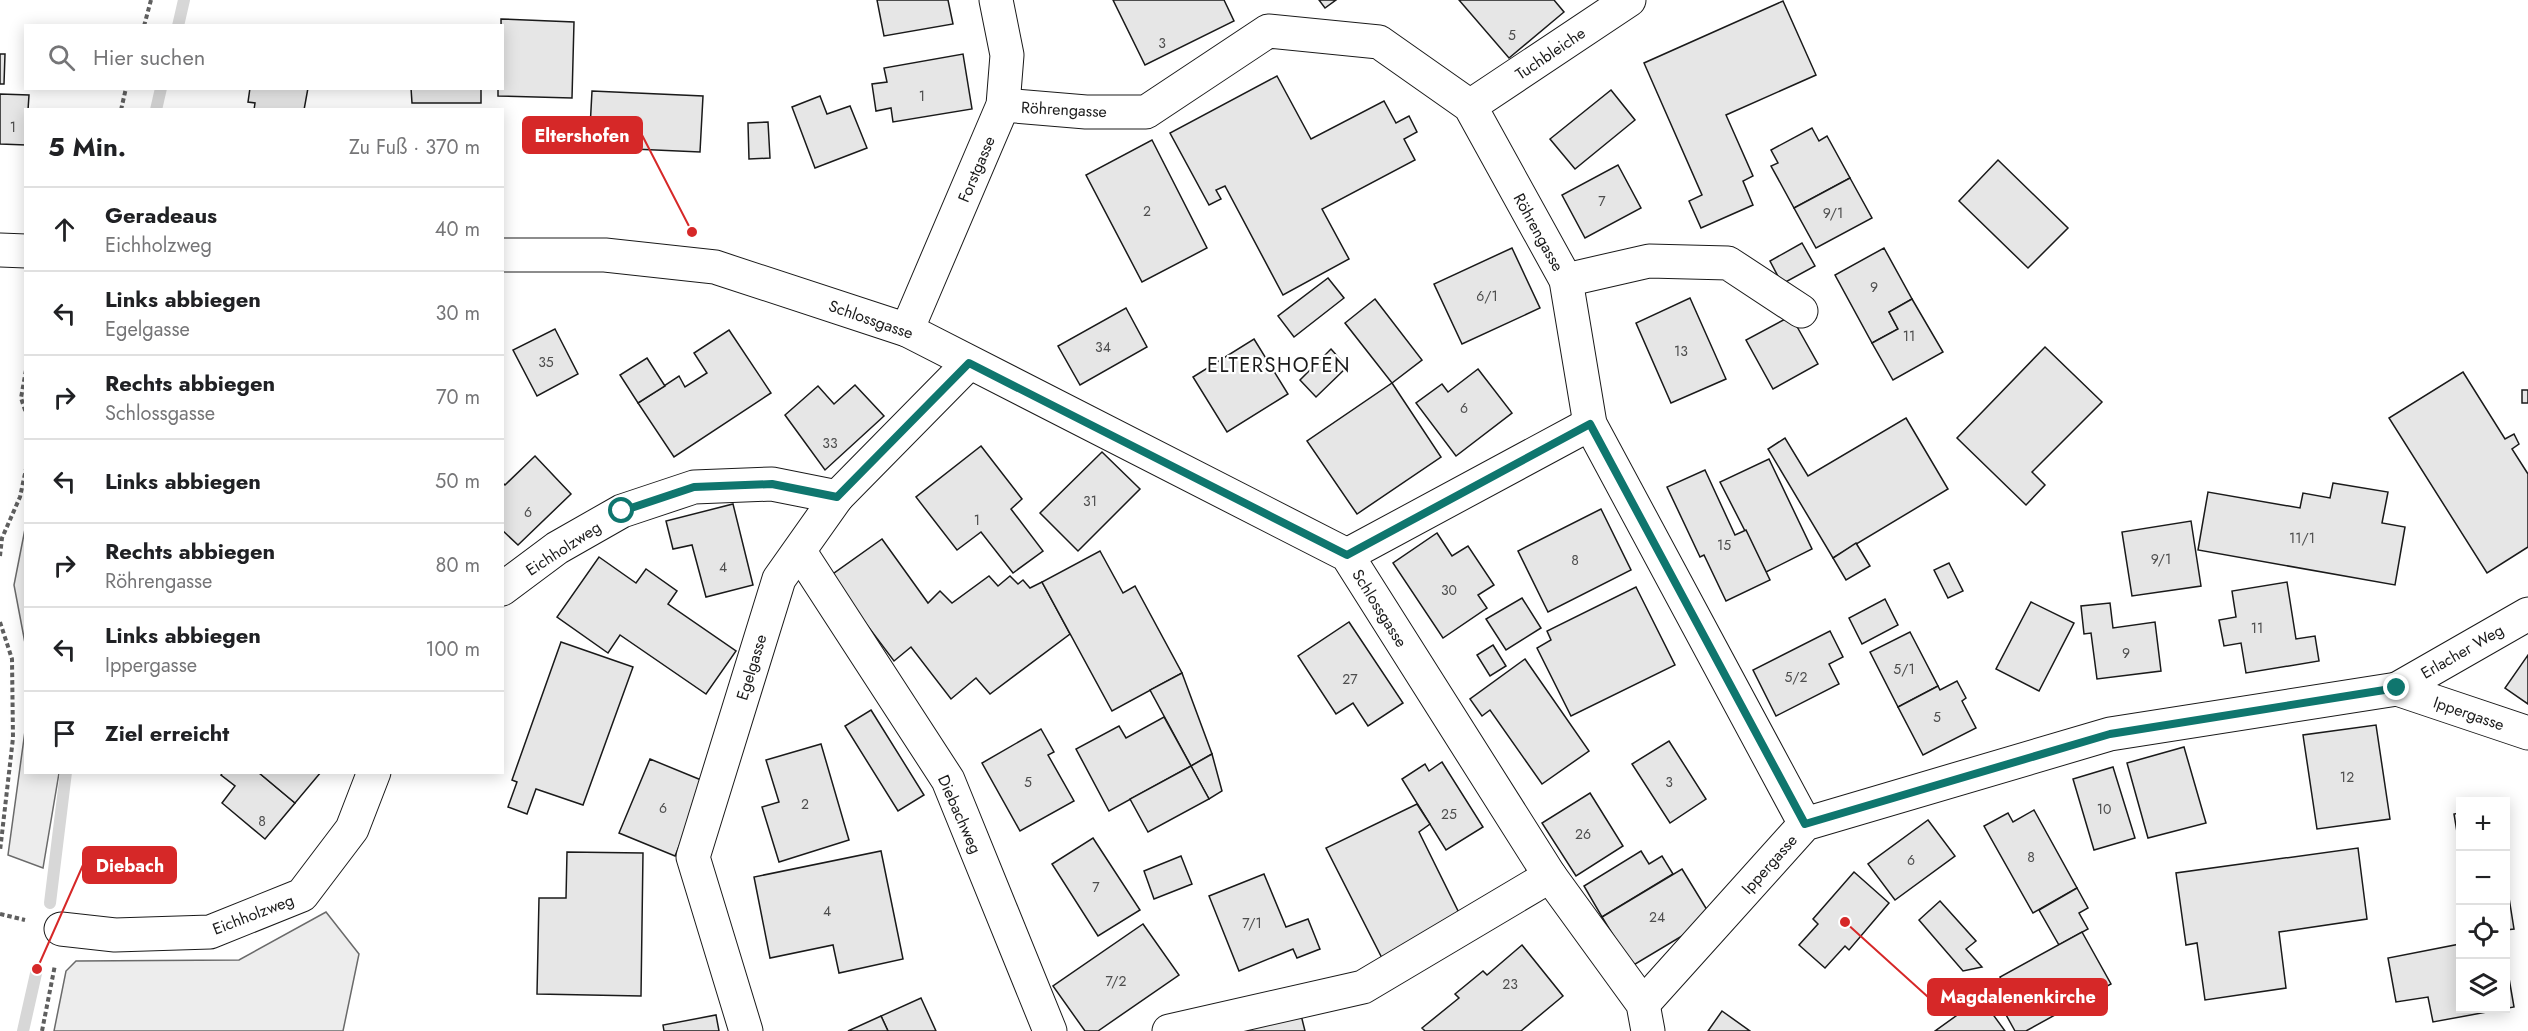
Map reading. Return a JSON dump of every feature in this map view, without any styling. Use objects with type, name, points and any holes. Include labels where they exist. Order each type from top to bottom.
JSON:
[{"type":"street","name":"Forstgasse","points":[[907,330],[1003,105],[1006,55],[996,0]]},
{"type":"street","name":"Tuchbleiche","points":[[1470,106],[1629,0]]},
{"type":"street","name":"Röhrengasse","points":[[1003,105],[1086,112],[1146,112],[1268,31],[1380,42],[1470,106],[1566,280],[1590,424],[1805,824]]},
{"type":"street","points":[[0,250],[24,250]]},
{"type":"street","name":"Schlossgasse","points":[[504,255],[605,255],[715,267],[907,330],[1347,555],[1550,876],[1646,1017]]},
{"type":"street","points":[[1566,280],[1648,261],[1728,263],[1801,311]]},
{"type":"street","name":"Egelgasse","points":[[746,1031],[693,857],[778,579],[800,552],[837,497],[969,363]]},
{"type":"street","points":[[1347,555],[1590,424]]},
{"type":"street","name":"Eichholzweg","points":[[504,588],[557,548],[622,511],[694,487],[772,484],[837,497]]},
{"type":"street","name":"Diebachweg","points":[[800,552],[948,780],[1050,1031]]},
{"type":"street","name":"Erlacher Weg","points":[[2397,688],[2528,614]]},
{"type":"street","name":"Ippergasse","points":[[1646,1017],[1805,824],[2110,734],[2397,688],[2528,734]]},
{"type":"street","name":"Eichholzweg","points":[[61,929],[115,935],[210,932],[302,895],[352,829],[373,774]]},
{"type":"street","points":[[1169,1031],[1363,987],[1550,876]]},
{"type":"path","points":[[145,24],[151,0]]},
{"type":"path","points":[[121,108],[126,90]]},
{"type":"path","points":[[24,381],[21,398],[24,407]]},
{"type":"path","points":[[0,556],[2,538],[20,497],[24,478]]},
{"type":"path","points":[[0,622],[12,659],[13,738],[0,851]]},
{"type":"path","points":[[42,1031],[61,929]]},
{"type":"shaded area","points":[[24,534],[24,638],[14,585]]},
{"type":"shaded area","points":[[24,738],[24,774],[59,774],[43,868],[8,855]]},
{"type":"shaded area","points":[[326,912],[359,954],[343,1031],[54,1031],[66,971],[76,961],[239,960]]},
{"type":"building","points":[[877,0],[948,0],[953,24],[884,36]]},
{"type":"building","points":[[1113,0],[1224,0],[1234,21],[1145,65]]},
{"type":"building","points":[[1319,0],[1336,0],[1325,8]]},
{"type":"building","points":[[1459,0],[1554,0],[1564,12],[1509,58]]},
{"type":"building","points":[[1783,1],[1816,75],[1726,115],[1753,176],[1743,181],[1753,205],[1701,228],[1689,201],[1702,195],[1644,63]]},
{"type":"building","points":[[501,19],[574,22],[572,98],[498,96],[498,90],[504,90],[504,24],[501,24]]},
{"type":"building","points":[[0,54],[5,54],[4,84],[0,84]]},
{"type":"building","points":[[963,54],[972,109],[893,122],[891,108],[876,111],[872,84],[887,82],[884,68]]},
{"type":"building","points":[[1277,76],[1311,139],[1384,101],[1396,123],[1409,116],[1417,132],[1404,139],[1415,160],[1322,209],[1349,259],[1283,295],[1225,186],[1216,190],[1221,199],[1209,205],[1170,133]]},
{"type":"building","points":[[250,90],[308,90],[304,108],[254,108],[255,103],[248,102]]},
{"type":"building","points":[[411,90],[481,90],[481,103],[412,103]]},
{"type":"building","points":[[1611,90],[1635,120],[1575,169],[1550,139]]},
{"type":"building","points":[[592,91],[703,96],[700,152],[589,147]]},
{"type":"building","points":[[0,94],[29,95],[28,108],[24,108],[24,145],[0,144]]},
{"type":"building","points":[[820,96],[827,114],[850,106],[867,148],[815,168],[792,107]]},
{"type":"building","points":[[768,122],[770,158],[749,159],[748,123]]},
{"type":"building","points":[[1812,128],[1819,141],[1827,136],[1850,178],[1794,208],[1771,166],[1778,163],[1771,150]]},
{"type":"building","points":[[1152,140],[1207,248],[1142,282],[1086,175]]},
{"type":"building","points":[[1998,160],[2068,228],[2028,268],[1959,201]]},
{"type":"building","points":[[1618,165],[1641,208],[1585,238],[1562,195]]},
{"type":"building","points":[[1850,178],[1872,218],[1816,248],[1794,208]]},
{"type":"building","points":[[1802,243],[1815,266],[1782,284],[1770,261]]},
{"type":"building","points":[[1512,248],[1540,308],[1462,344],[1434,284]]},
{"type":"building","points":[[1884,248],[1912,299],[1889,312],[1898,329],[1872,343],[1835,275]]},
{"type":"building","points":[[1328,278],[1344,298],[1294,337],[1278,316]]},
{"type":"building","points":[[1690,298],[1726,379],[1671,403],[1636,323]]},
{"type":"building","points":[[1375,299],[1422,360],[1392,383],[1345,323]]},
{"type":"building","points":[[1912,299],[1943,352],[1893,380],[1872,343],[1898,329],[1889,312]]},
{"type":"building","points":[[1126,308],[1147,347],[1080,385],[1058,346]]},
{"type":"building","points":[[1791,316],[1818,364],[1773,389],[1746,340]]},
{"type":"building","points":[[555,329],[578,374],[537,396],[513,350]]},
{"type":"building","points":[[729,330],[771,393],[674,457],[638,403],[679,376],[685,387],[707,373],[694,353]]},
{"type":"building","points":[[1254,339],[1288,394],[1227,432],[1193,377]]},
{"type":"building","points":[[2045,347],[2102,402],[2032,472],[2045,485],[2026,505],[1957,438]]},
{"type":"building","points":[[1331,349],[1347,367],[1316,397],[1300,380]]},
{"type":"building","points":[[647,358],[665,386],[638,403],[620,375]]},
{"type":"building","points":[[1478,369],[1512,413],[1456,456],[1416,403],[1442,384],[1448,392]]},
{"type":"building","points":[[2463,372],[2505,439],[2514,434],[2519,444],[2512,449],[2528,474],[2528,547],[2487,573],[2389,418]]},
{"type":"building","points":[[1392,383],[1441,457],[1357,514],[1307,441]]},
{"type":"building","points":[[855,385],[884,416],[825,470],[785,415],[818,386],[834,404]]},
{"type":"building","points":[[2522,390],[2528,390],[2528,403],[2522,403]]},
{"type":"building","points":[[1906,418],[1948,489],[1833,558],[1768,449],[1785,438],[1808,476]]},
{"type":"building","points":[[981,446],[1022,499],[1011,509],[1043,551],[1013,573],[981,532],[957,550],[916,497]]},
{"type":"building","points":[[1102,452],[1140,489],[1078,551],[1040,513]]},
{"type":"building","points":[[535,456],[571,494],[518,545],[504,532],[505,485]]},
{"type":"building","points":[[1769,459],[1812,549],[1766,572],[1720,482]]},
{"type":"building","points":[[1705,470],[1735,535],[1746,530],[1770,580],[1726,601],[1704,555],[1700,557],[1667,487]]},
{"type":"building","points":[[2333,483],[2388,492],[2382,523],[2405,527],[2395,585],[2198,550],[2208,492],[2300,508],[2303,493],[2330,498]]},
{"type":"building","points":[[733,504],[753,585],[706,597],[692,545],[673,549],[666,521]]},
{"type":"building","points":[[1601,509],[1631,570],[1548,612],[1518,551]]},
{"type":"building","points":[[2191,521],[2201,586],[2132,596],[2122,532]]},
{"type":"building","points":[[1437,533],[1452,556],[1468,546],[1494,585],[1478,595],[1487,608],[1443,638],[1393,563]]},
{"type":"building","points":[[882,539],[928,603],[940,591],[952,603],[989,576],[998,586],[1010,576],[1018,584],[1023,580],[1030,588],[1042,582],[1070,634],[990,694],[976,678],[951,699],[911,647],[894,661],[830,576]]},
{"type":"building","points":[[1856,543],[1870,566],[1846,580],[1833,558]]},
{"type":"building","points":[[1100,551],[1123,593],[1135,586],[1182,673],[1112,711],[1042,582]]},
{"type":"building","points":[[599,557],[636,583],[646,569],[677,591],[668,604],[736,651],[706,694],[620,635],[608,653],[557,617]]},
{"type":"building","points":[[1949,563],[1963,591],[1948,598],[1934,570]]},
{"type":"building","points":[[2287,582],[2296,639],[2315,636],[2319,661],[2246,673],[2241,643],[2224,646],[2219,620],[2236,617],[2232,591]]},
{"type":"building","points":[[1636,587],[1675,665],[1571,716],[1537,648],[1551,640],[1547,631]]},
{"type":"building","points":[[1522,598],[1541,628],[1506,650],[1486,619]]},
{"type":"building","points":[[1885,599],[1898,625],[1862,644],[1849,618]]},
{"type":"building","points":[[2031,602],[2074,623],[2039,691],[1996,669]]},
{"type":"building","points":[[2110,603],[2113,628],[2155,622],[2161,671],[2097,679],[2091,633],[2084,634],[2081,606]]},
{"type":"building","points":[[1349,622],[1403,703],[1368,726],[1353,703],[1336,714],[1298,656]]},
{"type":"building","points":[[1830,631],[1843,657],[1829,664],[1839,684],[1776,716],[1753,670]]},
{"type":"building","points":[[1910,632],[1938,686],[1898,707],[1870,652]]},
{"type":"building","points":[[561,642],[633,667],[583,805],[536,789],[527,814],[508,807],[517,782],[512,780]]},
{"type":"building","points":[[1493,645],[1506,666],[1490,676],[1477,655]]},
{"type":"building","points":[[2528,655],[2528,704],[2505,688]]},
{"type":"building","points":[[1525,659],[1589,751],[1542,784],[1490,710],[1482,716],[1470,699]]},
{"type":"building","points":[[1182,673],[1212,754],[1191,766],[1150,690]]},
{"type":"building","points":[[1957,681],[1966,698],[1962,701],[1976,728],[1923,755],[1898,707],[1938,686],[1940,690]]},
{"type":"building","points":[[871,710],[924,795],[898,811],[845,726]]},
{"type":"building","points":[[1164,717],[1191,766],[1109,811],[1076,749],[1119,726],[1126,738]]},
{"type":"building","points":[[2376,725],[2390,819],[2317,829],[2303,735]]},
{"type":"building","points":[[1041,729],[1054,752],[1048,755],[1074,801],[1020,831],[982,763]]},
{"type":"building","points":[[1669,741],[1706,799],[1670,823],[1632,764]]},
{"type":"building","points":[[821,744],[849,840],[779,862],[762,807],[779,802],[766,760]]},
{"type":"building","points":[[2184,747],[2206,823],[2148,838],[2127,763]]},
{"type":"building","points":[[1212,754],[1222,791],[1209,799],[1191,766]]},
{"type":"building","points":[[650,759],[706,782],[675,856],[619,833]]},
{"type":"building","points":[[1442,762],[1483,827],[1446,850],[1402,779],[1425,764],[1429,771]]},
{"type":"building","points":[[1191,766],[1209,799],[1148,832],[1130,799]]},
{"type":"building","points":[[2113,767],[2135,838],[2094,850],[2073,779]]},
{"type":"building","points":[[260,774],[295,803],[265,839],[222,803],[235,786],[221,775]]},
{"type":"building","points":[[260,774],[319,774],[295,803]]},
{"type":"building","points":[[1590,793],[1623,846],[1576,876],[1542,823]]},
{"type":"building","points":[[1417,804],[1430,824],[1419,832],[1463,921],[1384,962],[1326,848]]},
{"type":"building","points":[[2034,810],[2077,888],[2033,913],[1984,826],[2008,813],[2013,822]]},
{"type":"building","points":[[1928,820],[1955,856],[1895,900],[1868,864]]},
{"type":"building","points":[[1093,838],[1140,910],[1098,936],[1052,864]]},
{"type":"building","points":[[2358,848],[2367,919],[2279,932],[2286,988],[2205,1000],[2197,943],[2186,945],[2176,873]]},
{"type":"building","points":[[881,851],[903,959],[839,973],[833,945],[770,958],[754,877]]},
{"type":"building","points":[[1641,851],[1649,864],[1662,856],[1673,874],[1602,917],[1584,886]]},
{"type":"building","points":[[567,852],[643,853],[641,996],[537,994],[539,898],[566,898]]},
{"type":"building","points":[[1181,856],[1192,884],[1154,899],[1144,871]]},
{"type":"building","points":[[1682,869],[1712,918],[1632,966],[1602,917]]},
{"type":"building","points":[[1854,872],[1889,903],[1849,950],[1845,946],[1825,968],[1799,945],[1818,924],[1813,919]]},
{"type":"building","points":[[1264,874],[1286,927],[1308,919],[1320,949],[1297,958],[1293,949],[1239,971],[1209,896]]},
{"type":"building","points":[[2077,888],[2088,908],[2079,913],[2088,929],[2059,945],[2039,910]]},
{"type":"building","points":[[1940,901],[1976,941],[1966,949],[1982,967],[1963,971],[1919,920]]},
{"type":"building","points":[[2510,904],[2514,929],[2510,930]]},
{"type":"building","points":[[1143,924],[1179,975],[1098,1031],[1085,1031],[1053,986]]},
{"type":"building","points":[[2082,932],[2111,984],[2026,1031],[2015,1031],[1995,995],[2006,988],[2000,977]]},
{"type":"building","points":[[1522,945],[1563,996],[1521,1031],[1425,1031],[1422,1028],[1459,998],[1455,994],[1483,971],[1487,975]]},
{"type":"building","points":[[2456,945],[2456,1013],[2482,1013],[2433,1022],[2428,997],[2396,1002],[2388,958]]},
{"type":"building","points":[[2510,984],[2514,1007],[2510,1008]]},
{"type":"building","points":[[921,998],[936,1031],[888,1031],[881,1016]]},
{"type":"building","points":[[1981,998],[2005,1031],[1935,1031]]},
{"type":"building","points":[[1299,1007],[1305,1031],[1212,1031]]},
{"type":"building","points":[[1722,1011],[1750,1031],[1708,1031]]},
{"type":"building","points":[[716,1015],[719,1031],[664,1031],[663,1025]]},
{"type":"building","points":[[881,1016],[888,1031],[848,1031]]},
{"type":"waterway","points":[[178,24],[184,0]]},
{"type":"waterway","points":[[156,108],[161,90]]},
{"type":"waterway","points":[[50,903],[66,774]]},
{"type":"waterway","points":[[23,1031],[37,969]]},
{"type":"place","name":"Eltershofen","points":[[692,232]]},
{"type":"place","name":"Magdalenenkirche","points":[[1845,922]]},
{"type":"place","name":"Diebach","points":[[37,969]]},
{"type":"district","name":"ELTERSHOFEN","points":[[1279,365]]},
{"type":"route","points":[[622,511],[694,487],[772,484],[837,497],[969,363],[1347,555],[1590,424],[1805,824],[2110,734],[2397,688]]}]
